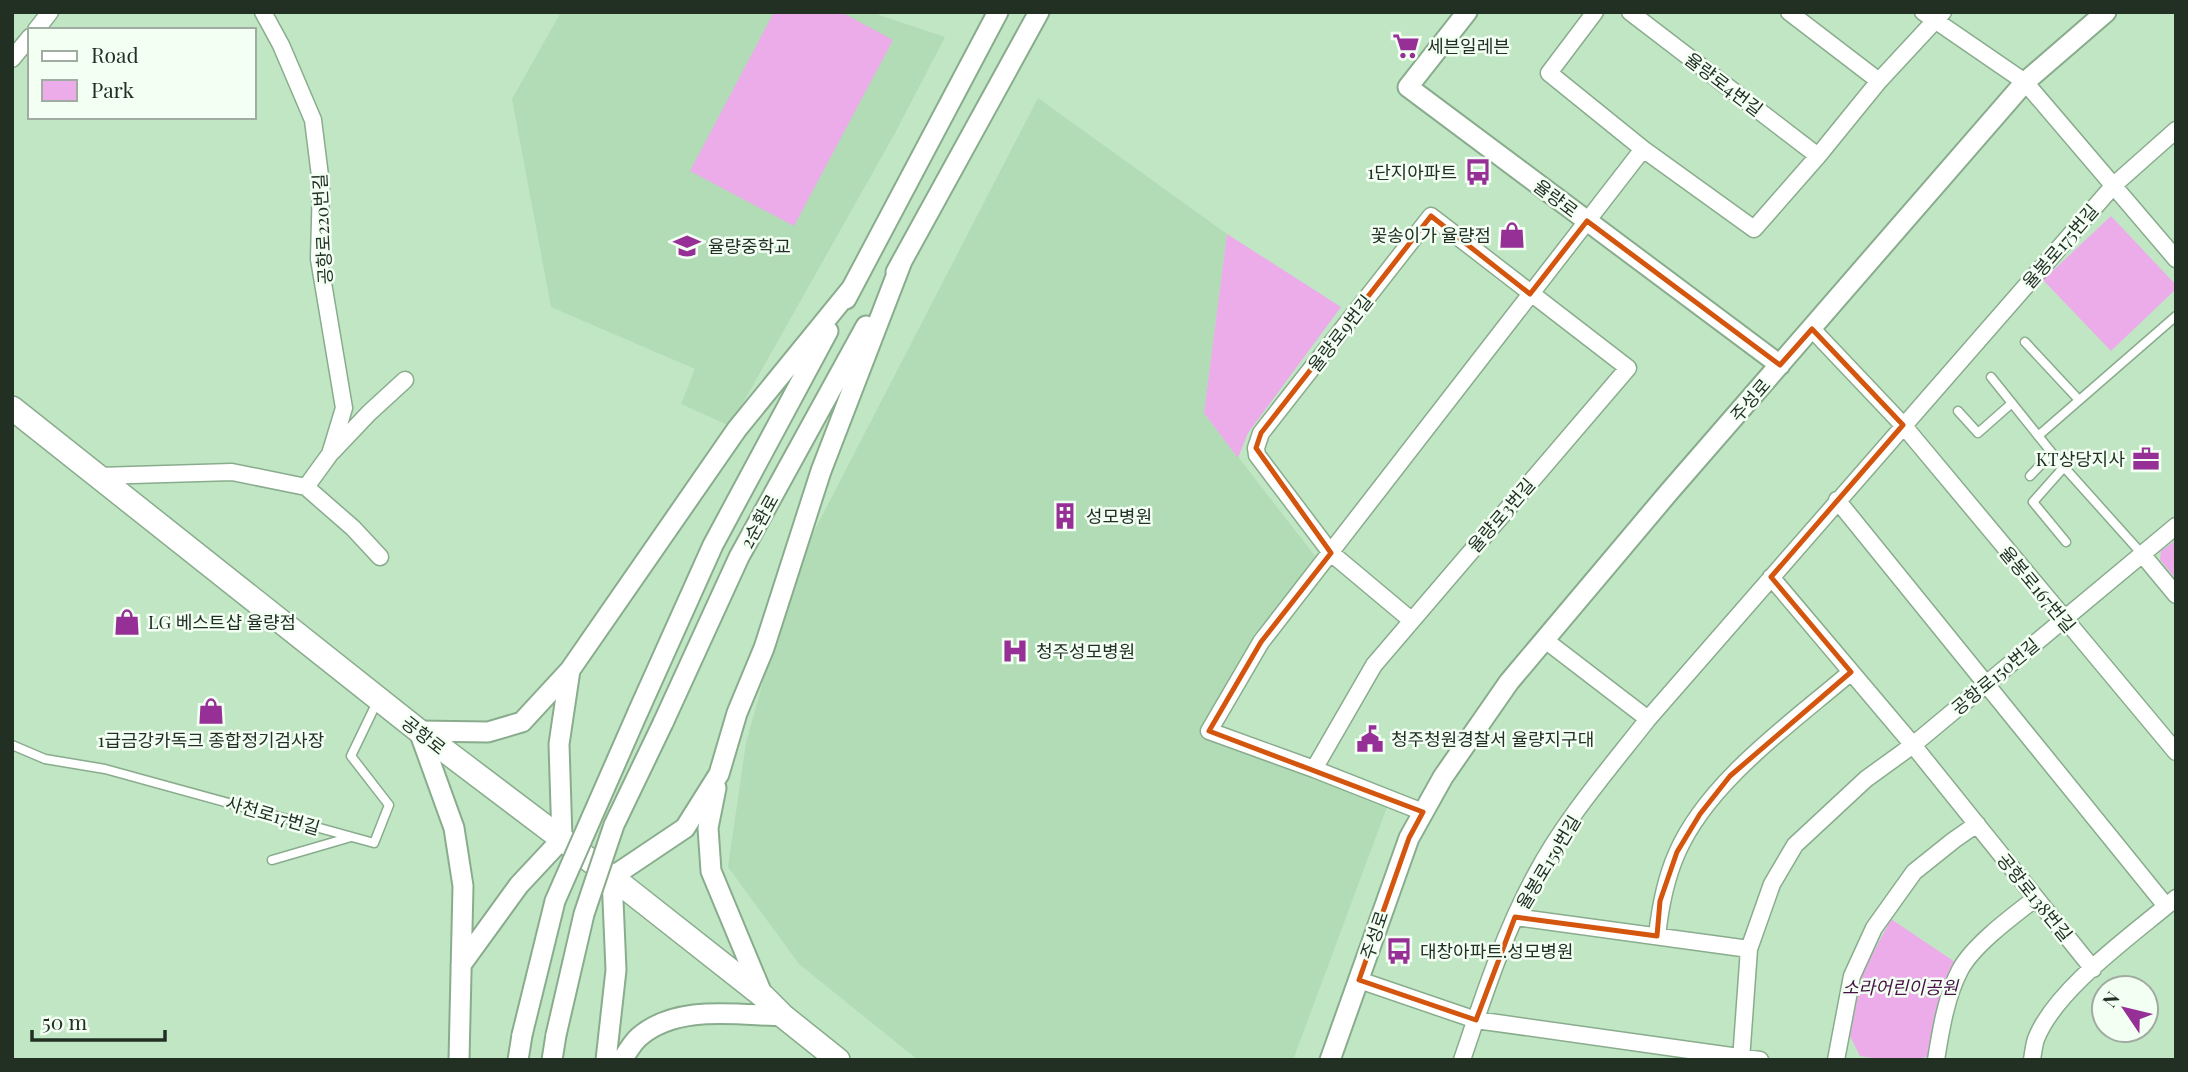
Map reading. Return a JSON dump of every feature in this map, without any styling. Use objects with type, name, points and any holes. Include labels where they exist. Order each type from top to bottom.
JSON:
[{"type":"main road","name":"공항로","points":[[12,408],[419,731],[612,877],[763,996],[783,1016],[838,1060]]},
{"type":"street","points":[[38,28],[50,12]]},
{"type":"street","name":"공항로220번길","points":[[263,12],[313,120],[321,184],[320,259],[344,408],[330,454]]},
{"type":"street","name":"2순환로","points":[[518,1060],[555,901],[713,544],[998,12]]},
{"type":"street","name":"2순환로","points":[[552,1060],[584,914],[610,838],[739,557],[1039,12]]},
{"type":"street","name":"율량로","points":[[1467,12],[1408,87],[1780,365]]},
{"type":"street","points":[[1594,12],[1549,73],[1643,149],[1754,229],[1818,156],[1933,15],[2025,82],[2176,259]]},
{"type":"street","name":"율량로4번길","points":[[1630,12],[1818,156]]},
{"type":"street","points":[[1789,12],[1880,81]]},
{"type":"street","name":"주성로","points":[[1330,1060],[1409,838],[1443,777],[1509,682],[2025,82],[2106,12]]},
{"type":"street","points":[[12,59],[28,39]]},
{"type":"street","name":"율봉로175번길","points":[[1903,425],[2114,185],[2176,130]]},
{"type":"street","points":[[1423,812],[1209,731],[1261,642],[1643,149]]},
{"type":"street","name":"율량로9번길","points":[[1331,553],[1257,455],[1256,448],[1261,433],[1431,216],[1530,294]]},
{"type":"street","points":[[763,996],[711,872],[708,828],[719,774],[737,713],[764,648],[821,471],[902,261]]},
{"type":"street","points":[[459,1060],[463,887],[454,828],[419,731],[488,732],[522,722],[570,670],[737,429],[851,289]]},
{"type":"street","name":"율량로3번길","points":[[1314,769],[1374,666],[1628,368],[1530,294]]},
{"type":"street","name":"율봉로167번길","points":[[1812,329],[1903,425],[2063,620],[2176,752]]},
{"type":"street","name":"공항로220번길","points":[[306,487],[330,454],[405,380]]},
{"type":"street","points":[[1545,640],[1648,719],[1903,425]]},
{"type":"street","points":[[99,476],[232,472],[306,487],[353,528],[380,557]]},
{"type":"street","points":[[1837,500],[1986,684],[2171,902],[2093,969],[2052,1011],[2036,1040],[2032,1060]]},
{"type":"street","name":"공항로150번길","points":[[1741,1059],[1749,949],[1772,884],[1795,845],[1866,779],[1913,745],[2176,526]]},
{"type":"street","points":[[1331,553],[1411,620]]},
{"type":"street","points":[[2141,554],[2176,595]]},
{"type":"street","points":[[1770,577],[1977,824],[1914,873],[1874,928],[1852,976],[1836,1060]]},
{"type":"street","points":[[461,965],[519,885],[562,839],[559,744],[570,670]]},
{"type":"street","points":[[1657,936],[1660,901],[1677,852],[1700,814],[1730,776],[1851,672]]},
{"type":"street","name":"율봉로159번길","points":[[1462,1060],[1515,917],[1536,874],[1561,834],[1648,719]]},
{"type":"street","points":[[606,1060],[616,970],[612,877],[685,828],[719,774]]},
{"type":"street","name":"공항로138번길","points":[[1977,824],[2093,969]]},
{"type":"street","points":[[1937,1060],[1947,1002],[1961,967],[1993,932],[2036,898]]},
{"type":"street","points":[[1515,917],[1749,949]]},
{"type":"street","points":[[1359,980],[1475,1020],[1760,1060]]},
{"type":"street","points":[[622,1060],[638,1038],[670,1019],[697,1014],[783,1016]]},
{"type":"lane","points":[[2038,436],[2176,316]]},
{"type":"lane","points":[[2025,342],[2079,400]]},
{"type":"lane","points":[[1991,377],[2052,453],[2141,554]]},
{"type":"lane","points":[[1958,411],[1978,433],[2012,403]]},
{"type":"lane","points":[[2030,476],[2052,453]]},
{"type":"lane","points":[[2064,467],[2033,502],[2066,542]]},
{"type":"lane","name":"사천로17번길","points":[[12,745],[44,759],[118,772],[374,843],[389,805],[351,756],[379,699]]},
{"type":"lane","points":[[272,860],[351,837]]},
{"type":"highlighted area","points":[[1431,216],[1530,294],[1587,221],[1780,365],[1812,329],[1903,425],[1771,577],[1851,672],[1730,776],[1700,814],[1677,852],[1660,901],[1657,936],[1515,917],[1476,1020],[1359,980],[1409,838],[1423,812],[1209,731],[1261,642],[1331,553],[1256,448],[1261,433]]},
{"type":"shaded area","name":"율량중학교","points":[[561,12],[870,12],[945,37],[894,135],[730,426],[681,404],[695,369],[551,307],[512,99]]},
{"type":"shaded area","name":"청주성모병원","points":[[1038,98],[1227,234],[1204,413],[1315,556],[1210,731],[1390,799],[1293,1060],[918,1060],[799,964],[728,867],[746,743],[794,570]]},
{"type":"green space","points":[[774,12],[841,12],[893,40],[794,226],[690,171]]},
{"type":"green space","points":[[2111,216],[2176,285],[2176,289],[2111,351],[2043,280]]},
{"type":"green space","points":[[1227,234],[1341,307],[1248,433],[1238,458],[1204,413]]},
{"type":"green space","points":[[2176,540],[2176,579],[2160,560],[2161,551]]},
{"type":"green space","name":"소라어린이공원","points":[[1891,919],[1955,962],[1937,1008],[1929,1056],[1912,1060],[1860,1056],[1850,1036],[1862,974]]},
{"type":"place","name":"세븐일레븐","points":[[1406,46]]},
{"type":"place","name":"1단지아파트","points":[[1478,172]]},
{"type":"place","name":"꽃송이가 율량점","points":[[1512,235]]},
{"type":"place","name":"율량중학교","points":[[687,246]]},
{"type":"place","name":"KT상당지사","points":[[2146,459]]},
{"type":"place","name":"성모병원","points":[[1065,516]]},
{"type":"place","name":"LG 베스트샵 율량점","points":[[127,622]]},
{"type":"place","name":"청주성모병원","points":[[1015,651]]},
{"type":"place","name":"1급금강카독크 종합정기검사장","points":[[211,711]]},
{"type":"place","name":"청주청원경찰서 율량지구대","points":[[1370,739]]},
{"type":"place","name":"대창아파트.성모병원","points":[[1399,951]]}]
